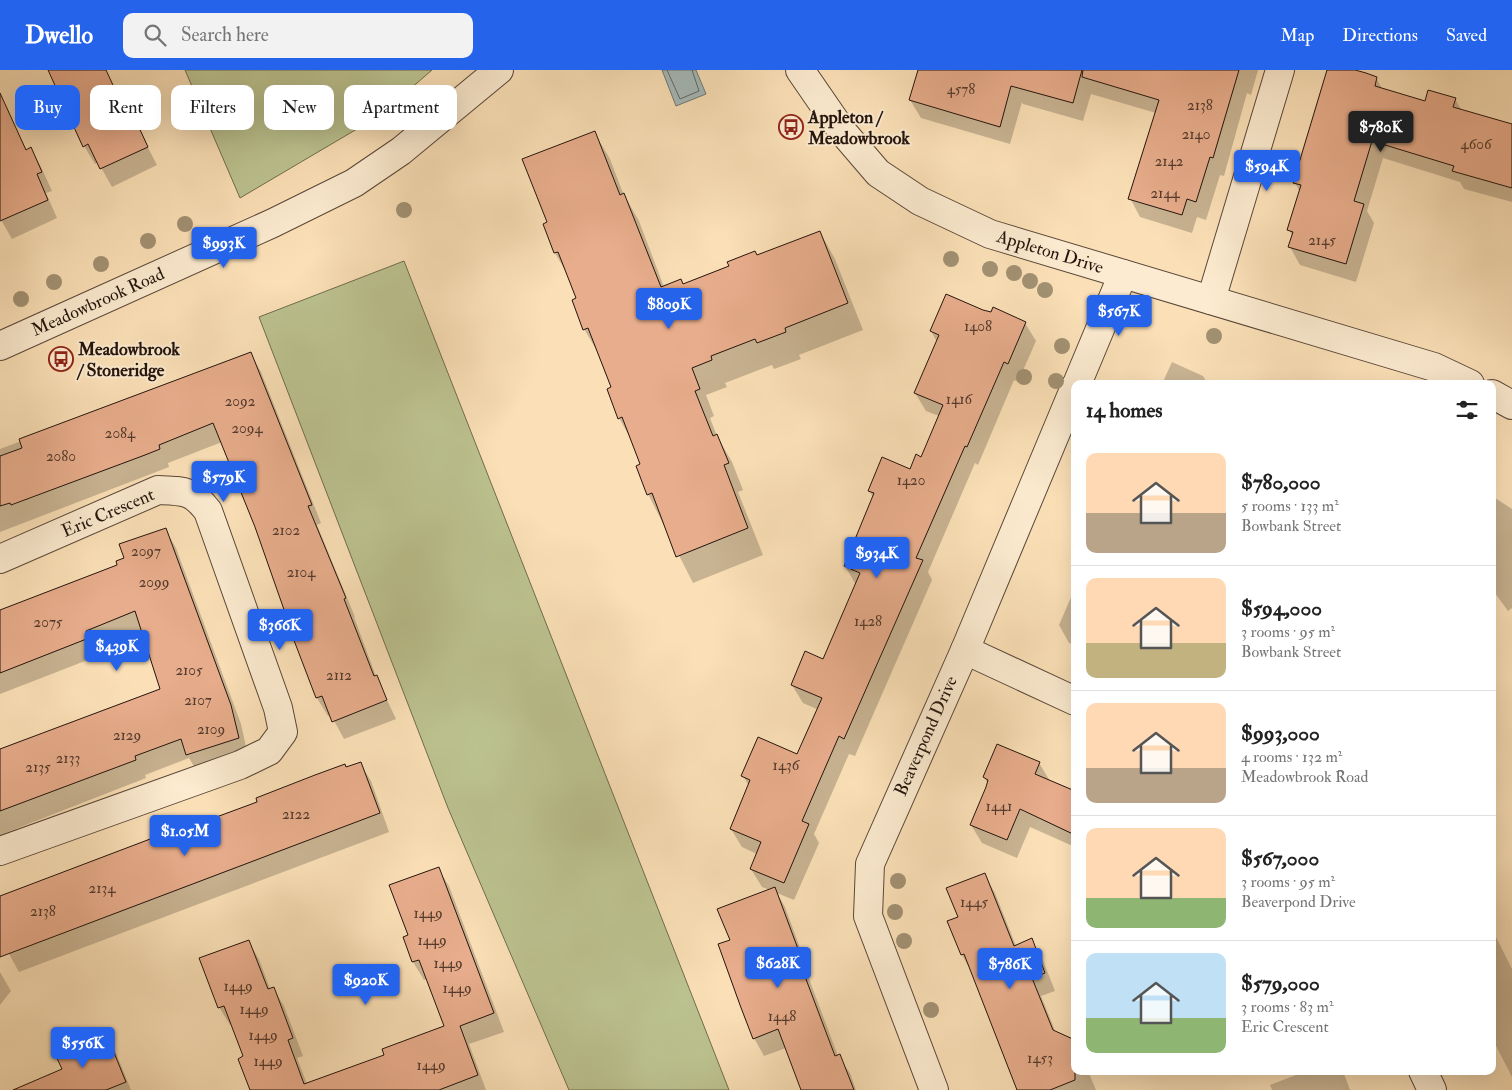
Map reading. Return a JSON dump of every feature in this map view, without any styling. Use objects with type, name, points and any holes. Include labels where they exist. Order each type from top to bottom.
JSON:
[{"type":"street","name":"Meadowbrook Road","points":[[0,346],[256,231],[354,183],[401,151],[499,70]]},
{"type":"street","name":"Appleton Drive","points":[[800,70],[842,132],[878,173],[920,201],[990,234],[1434,367],[1462,380]]},
{"type":"street","points":[[1211,300],[1280,70]]},
{"type":"street","points":[[1078,380],[1122,274]]},
{"type":"street","points":[[1496,396],[1512,405]]},
{"type":"street","name":"Beaverpond Drive","points":[[934,1090],[868,916],[870,864],[965,650],[1071,398]]},
{"type":"street","name":"Eric Crescent","points":[[0,559],[158,490],[196,495],[208,511],[278,708],[283,732],[269,751],[240,765],[0,851]]},
{"type":"street","points":[[965,650],[1071,698]]},
{"type":"street","points":[[1425,1075],[1432,1090]]},
{"type":"green space","points":[[185,70],[432,70],[415,85],[344,85],[344,130],[355,130],[240,198],[211,130],[254,130],[254,85],[191,85]]},
{"type":"green space","points":[[404,261],[729,1090],[569,1090],[448,808],[259,317]]},
{"type":"water","points":[[662,70],[696,70],[706,94],[676,106]]},
{"type":"building","points":[[48,70],[106,70],[113,85],[90,85],[90,130],[140,130],[148,147],[100,169],[88,144],[83,147],[75,130],[80,130],[80,85],[55,85]]},
{"type":"building","points":[[918,70],[1082,70],[1073,103],[1011,86],[1000,127],[909,100]]},
{"type":"building","points":[[1083,70],[1239,70],[1213,158],[1210,157],[1196,202],[1187,199],[1182,215],[1128,199],[1159,100],[1082,77]]},
{"type":"building","points":[[1327,70],[1355,70],[1366,73],[1377,77],[1375,86],[1425,101],[1428,90],[1456,98],[1453,107],[1512,124],[1512,188],[1452,171],[1454,166],[1372,141],[1354,201],[1364,204],[1346,264],[1288,247],[1293,232],[1287,230],[1301,185],[1293,183]]},
{"type":"building","points":[[0,93],[15,126],[15,130],[17,130],[26,150],[31,147],[42,172],[37,174],[48,200],[0,221]]},
{"type":"building","points":[[595,131],[620,195],[624,193],[661,287],[681,279],[683,284],[729,266],[727,262],[755,251],[757,255],[820,231],[848,303],[785,328],[786,332],[757,343],[755,339],[711,356],[712,360],[692,368],[700,389],[695,391],[713,436],[717,434],[729,463],[724,465],[748,528],[676,557],[652,493],[647,495],[636,466],[640,464],[622,417],[618,419],[607,389],[611,387],[588,328],[583,330],[572,300],[576,298],[558,252],[554,253],[543,224],[547,222],[522,159]]},
{"type":"building","points":[[946,294],[983,310],[991,312],[993,307],[1026,322],[1008,364],[1004,362],[967,447],[965,446],[916,558],[923,560],[844,739],[839,736],[802,821],[809,824],[784,883],[750,869],[761,842],[730,829],[750,780],[741,776],[758,737],[797,754],[822,698],[791,685],[805,651],[823,659],[860,573],[844,566],[874,493],[868,491],[882,457],[910,469],[916,454],[921,457],[943,405],[914,393],[939,335],[930,331]]},
{"type":"building","points":[[251,352],[312,505],[308,506],[346,598],[344,599],[374,676],[377,675],[387,700],[332,722],[322,696],[316,698],[287,622],[255,527],[213,423],[159,445],[160,449],[145,455],[11,505],[10,503],[0,506],[0,456],[22,448],[19,439]]},
{"type":"building","points":[[166,528],[231,705],[239,738],[186,755],[181,739],[135,756],[136,760],[0,811],[0,749],[160,689],[135,611],[86,631],[89,638],[0,673],[0,610],[117,565],[116,561],[124,558],[119,544]]},
{"type":"building","points":[[997,744],[1040,762],[1035,774],[1071,789],[1071,833],[1020,809],[1007,840],[970,825],[988,780],[983,777]]},
{"type":"building","points":[[361,762],[380,813],[0,957],[0,896],[210,816],[211,819],[257,802],[256,798],[315,775],[345,764],[346,767]]},
{"type":"building","points":[[439,867],[494,1013],[460,1026],[478,1075],[439,1090],[250,1090],[238,1059],[243,1056],[224,1006],[218,1008],[199,958],[249,940],[268,989],[274,987],[293,1038],[288,1040],[304,1084],[384,1055],[382,1049],[444,1026],[419,960],[412,962],[403,937],[408,935],[389,885]]},
{"type":"building","points":[[985,873],[1014,946],[1032,938],[1045,973],[1032,978],[1053,1030],[1071,1038],[1071,1075],[1075,1075],[1075,1080],[1050,1090],[1017,1090],[964,954],[961,955],[947,921],[958,917],[946,888]]},
{"type":"building","points":[[775,887],[801,957],[798,958],[835,1056],[840,1054],[854,1090],[801,1090],[778,1029],[753,1039],[718,944],[730,940],[717,909]]},
{"type":"building","points":[[106,1033],[126,1082],[106,1090],[13,1090],[62,1069],[55,1054]]},
{"type":"place","name":"Appleton / Meadowbrook","points":[[791,127]]},
{"type":"place","name":"Meadowbrook / Stoneridge","points":[[61,359]]}]
